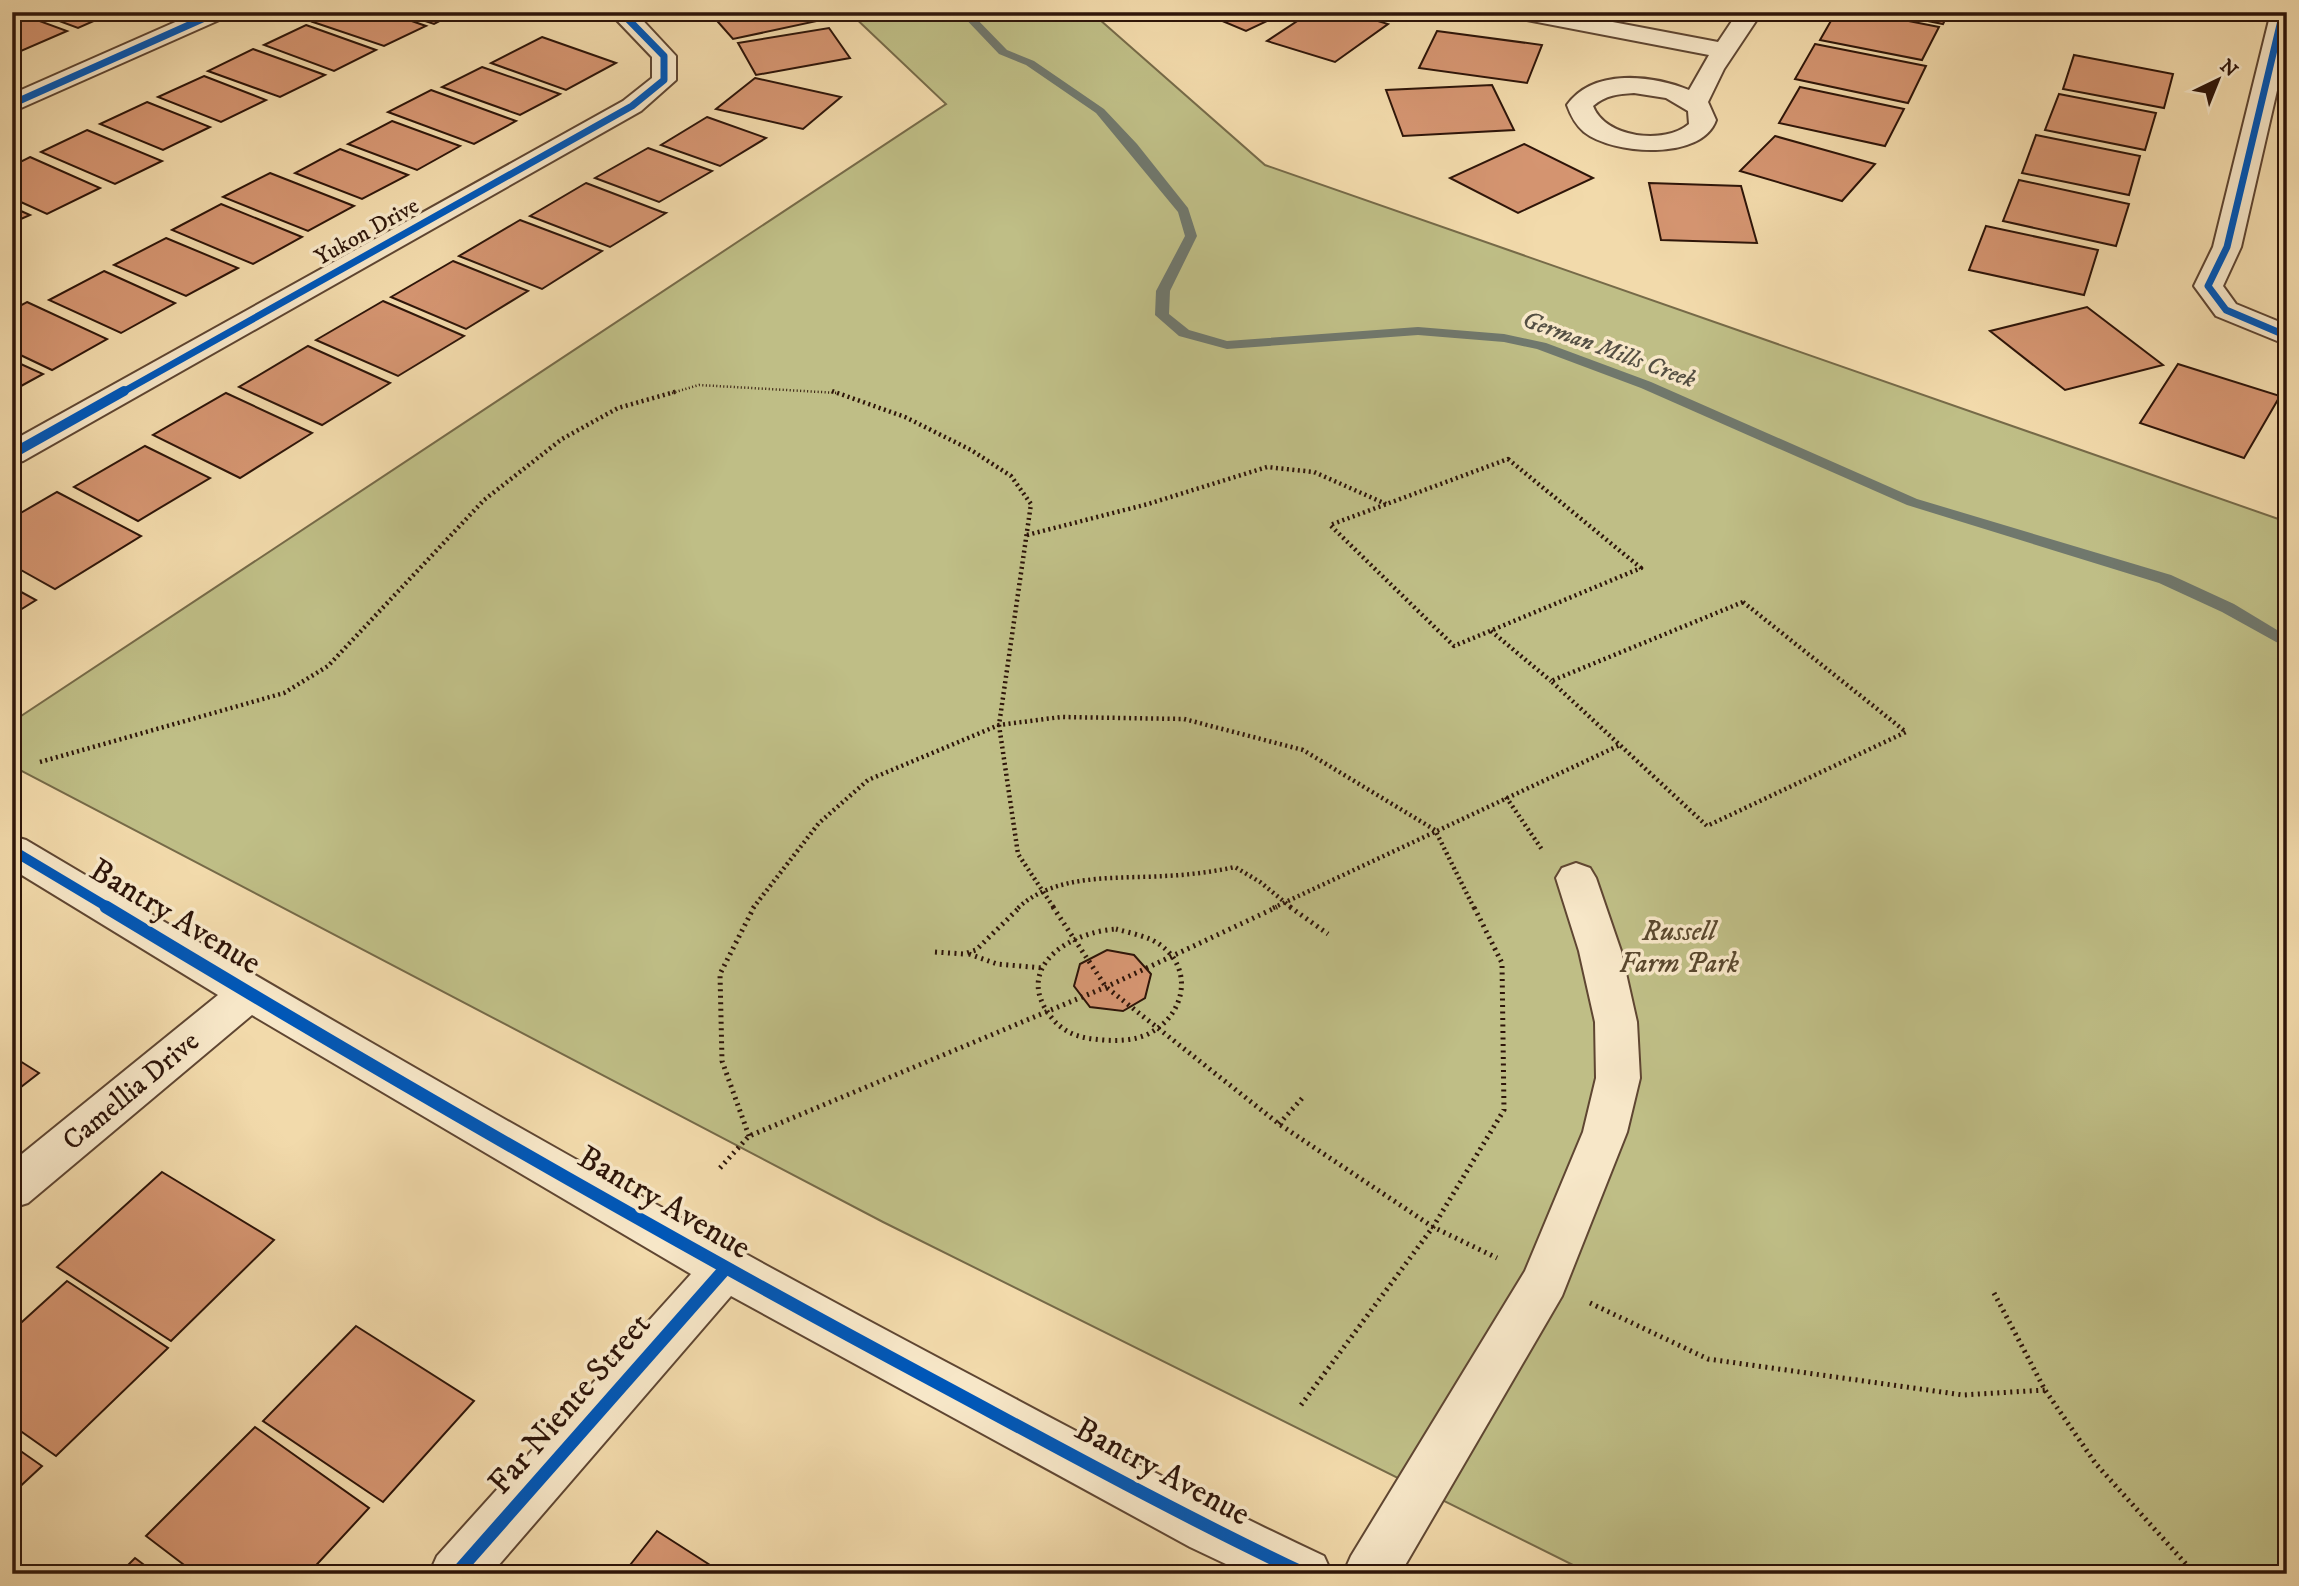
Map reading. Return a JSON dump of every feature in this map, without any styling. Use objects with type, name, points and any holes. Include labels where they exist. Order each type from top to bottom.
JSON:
[{"type":"street","points":[[12,104],[218,12]]},
{"type":"street","name":"Yukon Drive","points":[[12,454],[632,106],[664,80],[664,56],[621,12]]},
{"type":"street","points":[[1522,12],[1724,51]]},
{"type":"street","points":[[1694,104],[1750,12]]},
{"type":"street","points":[[2283,12],[2277,71],[2227,247],[2208,286],[2226,310],[2287,336]]},
{"type":"street","name":"Bantry Avenue","points":[[12,850],[249,993],[724,1269],[1209,1529],[1305,1574]]},
{"type":"street","points":[[1370,1574],[1545,1281],[1605,1132],[1618,1078],[1616,1022],[1600,951],[1560,866]]},
{"type":"street","name":"Camellia Drive","points":[[12,1189],[249,993]]},
{"type":"street","name":"Far Niente Street","points":[[456,1574],[724,1269]]},
{"type":"path","points":[[40,762],[284,694],[328,666],[484,500],[562,439],[618,408],[699,385],[833,391],[905,416],[971,450],[1011,476],[1031,504],[999,725],[1018,854],[1106,986],[1279,1124],[1433,1227],[1708,1359],[1963,1395],[2045,1390]]},
{"type":"path","points":[[1508,459],[1641,568],[1454,646],[1330,525],[1386,504],[1508,459]]},
{"type":"path","points":[[1027,535],[1148,504],[1267,467],[1314,472],[1386,504]]},
{"type":"path","points":[[1491,631],[1551,681],[1707,825],[1906,732],[1743,602],[1551,681]]},
{"type":"path","points":[[749,1136],[722,1061],[720,974],[756,902],[819,823],[868,780],[999,725],[1061,716],[1184,719],[1303,750],[1435,830],[1502,963],[1504,1110],[1433,1227],[1301,1405]]},
{"type":"path","points":[[720,1168],[749,1136],[1106,986],[1620,745]]},
{"type":"path","points":[[1506,797],[1560,866]]},
{"type":"path","points":[[969,953],[985,943],[1012,911],[1041,891],[1080,880],[1210,874],[1235,867],[1258,878],[1306,922],[1328,934]]},
{"type":"path","points":[[1116,929],[1138,933],[1158,942],[1172,955],[1181,969],[1185,985],[1182,1001],[1173,1016],[1159,1028],[1140,1037],[1119,1042],[1097,1041],[1058,1026],[1046,1012],[1039,995],[1039,979],[1057,948],[1074,937],[1094,930],[1116,929]]},
{"type":"path","points":[[936,952],[969,953],[997,964],[1043,968]]},
{"type":"path","points":[[1279,1124],[1305,1095]]},
{"type":"path","points":[[1994,1293],[2045,1390],[2096,1464],[2195,1574]]},
{"type":"green space","name":"Russell Farm Park","points":[[849,12],[1091,12],[1265,165],[2287,522],[2287,1574],[1591,1574],[883,1222],[12,766],[12,722],[946,104]]},
{"type":"building","points":[[12,12],[67,31],[21,51],[12,48]]},
{"type":"building","points":[[35,12],[114,12],[78,28]]},
{"type":"building","points":[[333,12],[386,12],[426,26],[384,46],[313,22]]},
{"type":"building","points":[[398,12],[457,12],[434,24]]},
{"type":"building","points":[[808,12],[817,21],[733,39],[711,14]]},
{"type":"building","points":[[1201,12],[1286,12],[1246,31]]},
{"type":"building","points":[[1311,12],[1348,12],[1388,24],[1335,62],[1267,41]]},
{"type":"building","points":[[1836,12],[1863,12],[1939,27],[1922,60],[1820,40]]},
{"type":"building","points":[[1883,12],[1949,12],[1943,24]]},
{"type":"building","points":[[306,25],[376,50],[334,71],[264,45]]},
{"type":"building","points":[[829,28],[850,58],[756,75],[738,43]]},
{"type":"building","points":[[1437,31],[1542,45],[1527,83],[1419,68]]},
{"type":"building","points":[[542,37],[616,63],[566,90],[491,63]]},
{"type":"building","points":[[1815,44],[1926,66],[1908,103],[1795,79]]},
{"type":"building","points":[[253,49],[325,75],[280,97],[208,71]]},
{"type":"building","points":[[2074,55],[2173,74],[2164,108],[2063,89]]},
{"type":"building","points":[[482,67],[560,94],[520,115],[442,87]]},
{"type":"building","points":[[204,76],[266,100],[221,122],[158,97]]},
{"type":"building","points":[[755,78],[841,97],[803,129],[716,109]]},
{"type":"building","points":[[1492,85],[1514,130],[1403,136],[1386,90]]},
{"type":"building","points":[[1800,87],[1904,109],[1885,146],[1779,123]]},
{"type":"building","points":[[431,90],[516,121],[474,144],[388,112]]},
{"type":"building","points":[[2059,94],[2156,113],[2145,150],[2045,130]]},
{"type":"building","points":[[147,102],[210,127],[163,150],[100,124]]},
{"type":"building","points":[[707,117],[766,138],[720,166],[661,145]]},
{"type":"building","points":[[392,121],[460,146],[417,170],[348,144]]},
{"type":"building","points":[[87,130],[162,161],[115,184],[41,152]]},
{"type":"building","points":[[2036,135],[2140,156],[2129,195],[2022,173]]},
{"type":"building","points":[[1775,136],[1875,164],[1842,201],[1740,171]]},
{"type":"building","points":[[1524,144],[1593,178],[1518,213],[1450,178]]},
{"type":"building","points":[[648,148],[712,171],[659,202],[595,178]]},
{"type":"building","points":[[340,149],[408,175],[362,199],[295,173]]},
{"type":"building","points":[[30,157],[100,188],[47,214],[12,198],[12,166]]},
{"type":"building","points":[[270,173],[354,206],[308,231],[223,197]]},
{"type":"building","points":[[2019,180],[2129,204],[2116,246],[2003,221]]},
{"type":"building","points":[[586,183],[666,213],[610,247],[530,216]]},
{"type":"building","points":[[1649,183],[1741,186],[1757,243],[1661,240]]},
{"type":"building","points":[[221,204],[302,237],[253,264],[172,230]]},
{"type":"building","points":[[12,207],[30,215],[12,223]]},
{"type":"building","points":[[520,220],[602,251],[542,289],[459,256]]},
{"type":"building","points":[[1986,226],[2098,250],[2084,295],[1969,270]]},
{"type":"building","points":[[166,238],[238,268],[186,296],[114,265]]},
{"type":"building","points":[[453,261],[528,291],[466,329],[391,297]]},
{"type":"building","points":[[104,271],[175,303],[121,333],[49,300]]},
{"type":"building","points":[[383,301],[464,336],[398,376],[316,340]]},
{"type":"building","points":[[27,302],[107,339],[52,370],[12,351],[12,310]]},
{"type":"building","points":[[2087,307],[2163,365],[2065,390],[1990,331]]},
{"type":"building","points":[[308,346],[390,383],[322,425],[239,387]]},
{"type":"building","points":[[12,360],[43,374],[12,391]]},
{"type":"building","points":[[2178,364],[2280,396],[2244,458],[2140,423]]},
{"type":"building","points":[[226,393],[312,433],[240,478],[153,435]]},
{"type":"building","points":[[145,446],[210,478],[138,521],[74,487]]},
{"type":"building","points":[[57,492],[141,536],[55,589],[12,565],[12,518]]},
{"type":"building","points":[[12,587],[36,600],[12,615]]},
{"type":"building","points":[[1107,950],[1134,955],[1151,974],[1145,998],[1123,1011],[1090,1007],[1074,986],[1080,964]]},
{"type":"building","points":[[12,1056],[39,1073],[12,1094]]},
{"type":"building","points":[[162,1172],[274,1240],[171,1341],[57,1267]]},
{"type":"building","points":[[67,1281],[168,1348],[56,1456],[12,1425],[12,1331]]},
{"type":"building","points":[[356,1326],[474,1401],[383,1502],[263,1421]]},
{"type":"building","points":[[255,1427],[369,1508],[308,1574],[196,1574],[146,1536]]},
{"type":"building","points":[[12,1445],[42,1466],[12,1494]]},
{"type":"building","points":[[657,1531],[724,1574],[623,1574]]},
{"type":"building","points":[[135,1558],[156,1574],[119,1574]]},
{"type":"waterway","name":"German Mills Creek","points":[[964,12],[1003,52],[1030,63],[1100,111],[1133,147],[1184,211],[1191,236],[1163,291],[1162,315],[1184,333],[1227,345],[1418,331],[1504,338],[1541,346],[1646,385],[1912,502],[2165,579],[2228,608],[2287,643]]},
{"type":"cycle path","points":[[12,104],[218,12]]},
{"type":"cycle path","points":[[12,454],[632,106],[664,80],[664,56],[621,12]]},
{"type":"cycle path","points":[[2283,12],[2227,247],[2208,286],[2226,310],[2287,336]]},
{"type":"cycle path","points":[[12,850],[249,993],[725,1269],[1209,1529],[1305,1574]]},
{"type":"cycle path","points":[[456,1574],[725,1269]]}]
